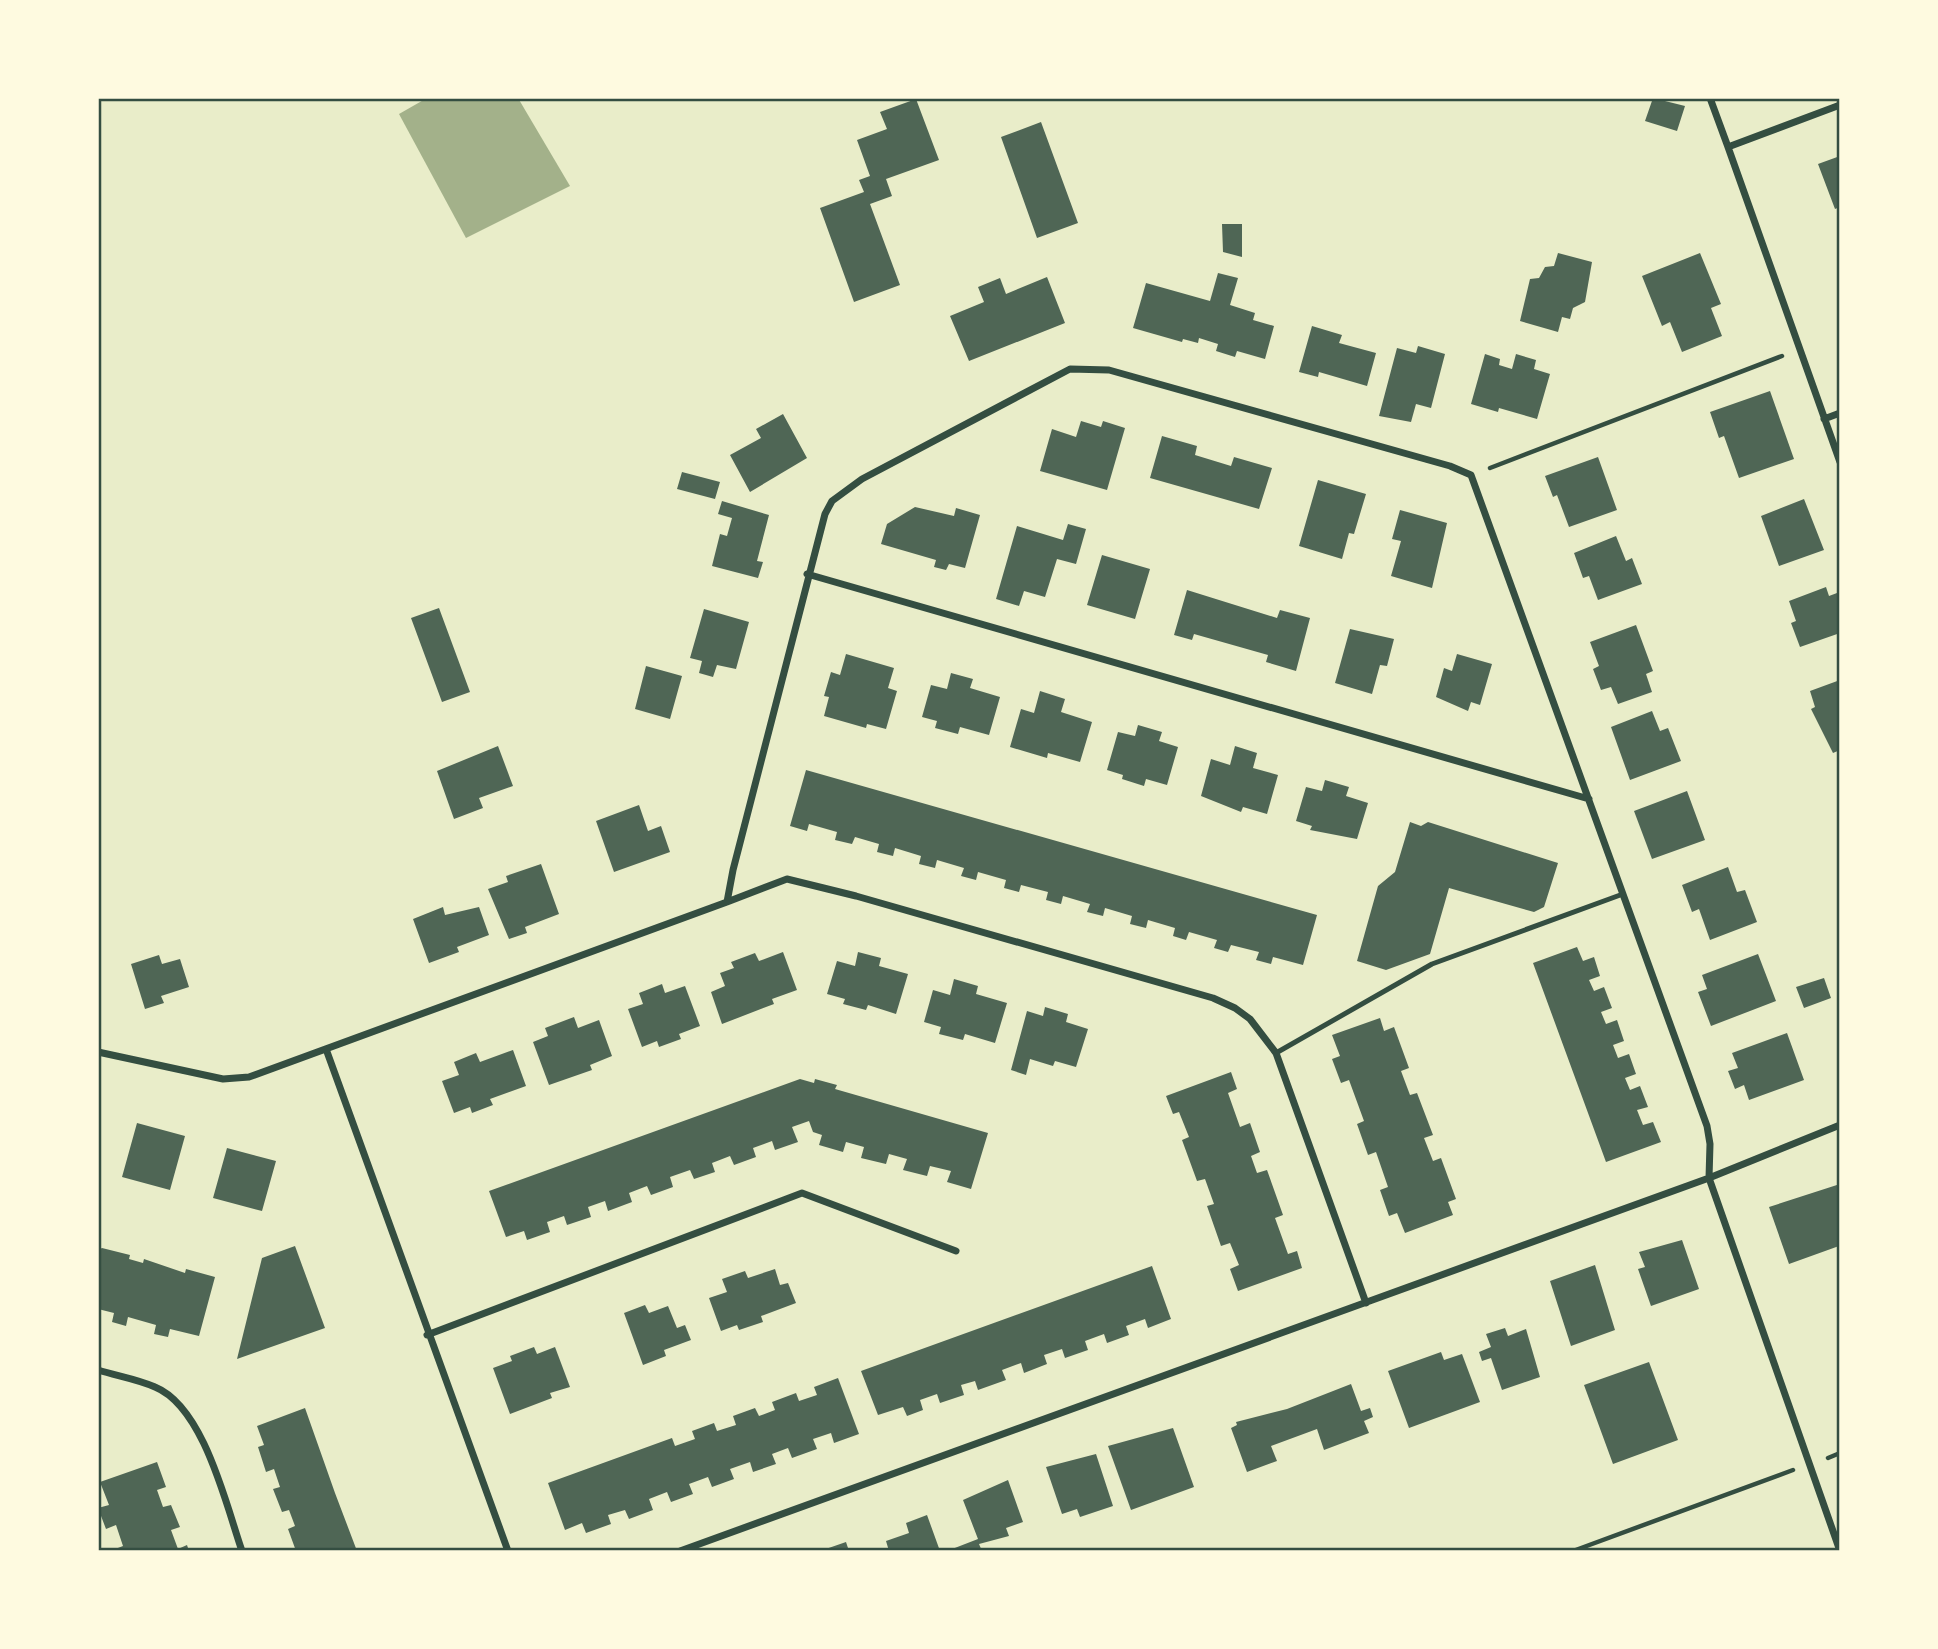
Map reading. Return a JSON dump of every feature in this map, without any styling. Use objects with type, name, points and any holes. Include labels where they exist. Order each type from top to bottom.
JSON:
[{"type":"street","points":[[1710,98],[1840,462]]},
{"type":"street","points":[[1728,147],[1840,105]]},
{"type":"street","points":[[727,902],[807,573],[825,514],[832,501],[847,489],[1070,369],[1109,370],[1450,466],[1471,475],[1707,1126],[1710,1144],[1709,1178],[1840,1551]]},
{"type":"street","points":[[1825,419],[1840,413]]},
{"type":"street","points":[[807,573],[1589,799]]},
{"type":"street","points":[[98,1052],[234,1079],[249,1077],[787,879],[856,896],[1213,998],[1235,1008],[1250,1019],[1276,1053],[1366,1303]]},
{"type":"street","points":[[326,1049],[427,1335],[508,1551]]},
{"type":"street","points":[[680,1551],[1709,1178],[1840,1125]]},
{"type":"street","points":[[427,1335],[802,1193],[956,1251]]},
{"type":"street","points":[[98,1370],[156,1387],[179,1405],[192,1423],[212,1464],[242,1551]]},
{"type":"lane","points":[[1276,1053],[1432,964],[1623,894]]},
{"type":"path","points":[[1471,475],[1799,350]]},
{"type":"path","points":[[1573,1551],[1840,1453]]},
{"type":"shaded area","points":[[427,98],[518,98],[570,186],[466,238],[399,114]]},
{"type":"building","points":[[1653,98],[1685,106],[1677,131],[1645,121]]},
{"type":"building","points":[[916,99],[939,160],[886,179],[892,196],[870,204],[900,285],[854,302],[820,208],[864,192],[859,180],[870,176],[857,140],[887,129],[880,112]]},
{"type":"building","points":[[1041,122],[1078,223],[1037,238],[1001,137]]},
{"type":"building","points":[[1840,156],[1840,207],[1835,209],[1818,164]]},
{"type":"building","points":[[1222,224],[1242,224],[1242,257],[1223,252]]},
{"type":"building","points":[[1558,253],[1592,262],[1585,302],[1573,308],[1570,319],[1562,317],[1558,332],[1520,321],[1530,279],[1539,278],[1545,267],[1554,266]]},
{"type":"building","points":[[1700,253],[1721,304],[1711,308],[1722,336],[1682,352],[1670,322],[1662,326],[1642,276]]},
{"type":"building","points":[[1218,273],[1238,278],[1230,305],[1255,313],[1253,320],[1274,326],[1265,359],[1237,351],[1235,357],[1216,351],[1218,344],[1199,338],[1198,343],[1183,339],[1182,342],[1133,328],[1146,283],[1210,301]]},
{"type":"building","points":[[1047,277],[1065,323],[969,361],[950,316],[984,302],[978,287],[1000,278],[1006,294]]},
{"type":"building","points":[[1312,326],[1342,335],[1339,343],[1376,353],[1367,386],[1319,372],[1318,377],[1299,372]]},
{"type":"building","points":[[1418,346],[1445,354],[1431,408],[1416,404],[1411,422],[1379,416],[1397,348],[1416,353]]},
{"type":"building","points":[[1485,354],[1500,359],[1499,365],[1512,369],[1516,354],[1536,360],[1534,369],[1550,374],[1537,419],[1499,408],[1498,412],[1471,404]]},
{"type":"building","points":[[1770,391],[1794,459],[1739,478],[1724,436],[1719,438],[1710,412]]},
{"type":"building","points":[[783,414],[807,458],[750,492],[730,455],[761,438],[756,429]]},
{"type":"building","points":[[1081,421],[1101,427],[1103,421],[1125,428],[1107,490],[1040,471],[1052,429],[1076,437]]},
{"type":"building","points":[[1162,436],[1197,446],[1195,455],[1231,466],[1234,457],[1272,468],[1259,509],[1150,478]]},
{"type":"building","points":[[1598,457],[1617,510],[1569,527],[1557,495],[1553,497],[1545,476]]},
{"type":"building","points":[[682,472],[720,482],[715,499],[677,489]]},
{"type":"building","points":[[1318,480],[1366,494],[1354,534],[1349,533],[1342,559],[1299,546]]},
{"type":"building","points":[[1804,499],[1824,550],[1779,566],[1761,516]]},
{"type":"building","points":[[722,501],[769,515],[757,561],[763,562],[758,578],[712,566],[720,534],[727,536],[732,518],[718,514]]},
{"type":"building","points":[[915,507],[954,516],[956,508],[980,515],[965,568],[949,564],[946,570],[934,567],[936,560],[881,544],[887,524]]},
{"type":"building","points":[[1400,510],[1447,523],[1432,588],[1391,576],[1401,541],[1392,539]]},
{"type":"building","points":[[1068,524],[1086,529],[1076,564],[1057,559],[1045,597],[1024,591],[1019,606],[996,599],[1017,526],[1063,540]]},
{"type":"building","points":[[1616,536],[1626,561],[1632,558],[1642,584],[1598,600],[1589,576],[1583,578],[1574,553]]},
{"type":"building","points":[[1102,555],[1150,569],[1135,619],[1087,605]]},
{"type":"building","points":[[1826,587],[1829,596],[1837,593],[1840,601],[1840,633],[1800,647],[1791,623],[1796,621],[1789,601]]},
{"type":"building","points":[[1187,590],[1277,618],[1280,610],[1310,618],[1296,671],[1266,662],[1268,655],[1194,634],[1192,640],[1174,635]]},
{"type":"building","points":[[439,608],[470,692],[442,702],[411,618]]},
{"type":"building","points":[[704,609],[749,622],[736,669],[717,665],[713,677],[699,673],[702,661],[690,658]]},
{"type":"building","points":[[1636,625],[1653,671],[1646,674],[1652,692],[1618,704],[1611,687],[1601,690],[1593,669],[1599,666],[1590,642]]},
{"type":"building","points":[[1350,629],[1394,639],[1387,666],[1380,665],[1372,694],[1335,683]]},
{"type":"building","points":[[846,654],[894,668],[888,688],[897,691],[886,729],[867,724],[866,728],[824,716],[829,697],[824,696],[831,672],[840,675]]},
{"type":"building","points":[[1457,654],[1492,664],[1480,705],[1471,702],[1468,711],[1436,697],[1444,668],[1452,671]]},
{"type":"building","points":[[646,666],[682,676],[670,719],[635,709]]},
{"type":"building","points":[[951,673],[973,679],[970,688],[1000,697],[989,735],[960,727],[958,734],[935,728],[937,721],[922,717],[931,685],[947,689]]},
{"type":"building","points":[[1840,680],[1840,750],[1833,753],[1811,709],[1815,707],[1810,691]]},
{"type":"building","points":[[1040,691],[1065,699],[1061,712],[1092,722],[1080,762],[1048,753],[1047,758],[1010,747],[1021,709],[1034,713]]},
{"type":"building","points":[[1652,711],[1660,731],[1668,728],[1681,761],[1630,780],[1611,727]]},
{"type":"building","points":[[1138,725],[1162,732],[1159,741],[1178,747],[1167,785],[1146,779],[1144,786],[1122,779],[1123,775],[1107,770],[1118,732],[1135,736]]},
{"type":"building","points":[[498,746],[513,786],[479,798],[483,808],[454,819],[437,771]]},
{"type":"building","points":[[1235,746],[1257,753],[1253,768],[1278,775],[1267,814],[1243,807],[1241,812],[1201,796],[1211,759],[1230,765]]},
{"type":"building","points":[[806,770],[1317,915],[1303,965],[1273,957],[1271,964],[1256,960],[1259,952],[1231,945],[1228,952],[1214,948],[1217,940],[1189,932],[1186,940],[1173,936],[1175,928],[1148,920],[1146,928],[1130,924],[1132,916],[1105,908],[1103,916],[1087,912],[1090,904],[1063,896],[1061,904],[1046,900],[1048,892],[1021,885],[1019,892],[1004,888],[1006,880],[978,872],[976,880],[961,876],[964,868],[937,860],[935,868],[919,864],[921,856],[895,848],[893,856],[877,852],[879,844],[855,837],[852,844],[835,840],[837,832],[809,824],[807,831],[790,826]]},
{"type":"building","points":[[1325,780],[1349,787],[1346,796],[1368,803],[1357,839],[1310,830],[1312,826],[1296,821],[1306,787],[1322,791]]},
{"type":"building","points":[[1687,791],[1705,840],[1652,859],[1634,811]]},
{"type":"building","points":[[639,805],[648,831],[661,826],[670,852],[614,872],[596,821]]},
{"type":"building","points":[[1410,822],[1421,826],[1428,822],[1558,863],[1544,907],[1534,912],[1449,888],[1430,954],[1386,970],[1357,961],[1378,886],[1395,872]]},
{"type":"building","points":[[541,864],[559,914],[525,927],[527,933],[509,939],[488,889],[508,882],[506,876]]},
{"type":"building","points":[[1728,867],[1737,892],[1745,890],[1757,922],[1710,940],[1699,909],[1692,912],[1682,885]]},
{"type":"building","points":[[443,907],[445,915],[479,907],[489,935],[457,947],[459,952],[429,963],[413,919]]},
{"type":"building","points":[[1577,947],[1583,961],[1594,957],[1600,976],[1589,980],[1594,991],[1604,987],[1612,1008],[1601,1012],[1606,1024],[1617,1020],[1624,1041],[1613,1045],[1618,1058],[1629,1054],[1636,1074],[1625,1078],[1630,1090],[1640,1086],[1648,1107],[1637,1110],[1643,1125],[1653,1122],[1661,1142],[1606,1162],[1533,963]]},
{"type":"building","points":[[783,952],[797,990],[772,999],[774,1004],[722,1024],[711,992],[725,986],[720,973],[734,968],[731,962],[755,953],[759,961]]},
{"type":"building","points":[[858,952],[881,958],[879,966],[908,974],[896,1014],[868,1005],[866,1010],[843,1004],[845,999],[827,994],[837,961],[855,966]]},
{"type":"building","points":[[1758,954],[1776,1001],[1711,1026],[1698,992],[1707,989],[1702,975]]},
{"type":"building","points":[[159,955],[162,964],[180,959],[189,987],[161,996],[164,1003],[145,1009],[131,964]]},
{"type":"building","points":[[1824,978],[1831,998],[1804,1008],[1796,987]]},
{"type":"building","points":[[954,979],[978,986],[976,994],[1007,1003],[995,1043],[965,1034],[963,1040],[939,1034],[941,1027],[924,1022],[933,990],[950,995]]},
{"type":"building","points":[[662,984],[665,993],[685,986],[700,1026],[679,1034],[681,1039],[659,1047],[657,1041],[642,1047],[628,1009],[643,1004],[639,993]]},
{"type":"building","points":[[1045,1007],[1068,1014],[1066,1022],[1088,1029],[1076,1067],[1055,1061],[1053,1066],[1030,1059],[1026,1075],[1011,1070],[1027,1011],[1043,1016]]},
{"type":"building","points":[[574,1017],[578,1028],[599,1020],[612,1056],[590,1065],[592,1070],[549,1085],[533,1042],[548,1036],[545,1028]]},
{"type":"building","points":[[1380,1018],[1384,1031],[1394,1027],[1409,1068],[1401,1071],[1410,1095],[1417,1093],[1433,1135],[1424,1138],[1433,1161],[1441,1158],[1456,1199],[1448,1202],[1453,1215],[1405,1233],[1397,1213],[1389,1216],[1380,1190],[1388,1187],[1376,1152],[1368,1155],[1357,1124],[1364,1121],[1349,1080],[1341,1083],[1332,1059],[1340,1056],[1332,1035]]},
{"type":"building","points":[[1787,1033],[1804,1080],[1749,1100],[1744,1085],[1735,1089],[1728,1071],[1738,1068],[1732,1053]]},
{"type":"building","points":[[513,1050],[526,1086],[490,1099],[493,1105],[472,1113],[470,1107],[454,1113],[442,1081],[459,1075],[454,1062],[476,1053],[480,1062]]},
{"type":"building","points":[[1231,1072],[1237,1089],[1228,1093],[1240,1127],[1250,1123],[1260,1152],[1251,1156],[1257,1173],[1267,1170],[1283,1215],[1275,1218],[1288,1254],[1297,1251],[1302,1268],[1238,1291],[1230,1269],[1239,1265],[1230,1243],[1221,1246],[1207,1206],[1214,1204],[1205,1179],[1197,1181],[1182,1140],[1189,1137],[1179,1112],[1173,1114],[1166,1096]]},
{"type":"building","points":[[800,1079],[814,1083],[815,1079],[837,1085],[835,1089],[988,1133],[971,1189],[947,1182],[951,1171],[930,1166],[927,1176],[903,1170],[907,1159],[889,1154],[886,1164],[861,1158],[864,1147],[846,1142],[843,1152],[819,1145],[822,1135],[813,1132],[809,1121],[792,1127],[798,1142],[775,1150],[772,1141],[753,1148],[756,1157],[734,1165],[730,1156],[712,1163],[715,1172],[694,1179],[690,1170],[670,1177],[673,1187],[651,1195],[647,1186],[629,1193],[632,1202],[608,1211],[605,1201],[588,1207],[591,1217],[567,1225],[564,1216],[547,1222],[550,1232],[527,1240],[524,1231],[506,1237],[489,1191]]},
{"type":"building","points":[[137,1123],[185,1136],[170,1190],[122,1177]]},
{"type":"building","points":[[227,1148],[276,1161],[262,1211],[213,1198]]},
{"type":"building","points":[[1840,1184],[1839,1246],[1789,1264],[1769,1207]]},
{"type":"building","points":[[1682,1240],[1699,1289],[1651,1306],[1638,1269],[1645,1267],[1639,1252]]},
{"type":"building","points":[[295,1246],[325,1328],[237,1359],[262,1258]]},
{"type":"building","points":[[102,1248],[130,1255],[129,1259],[143,1263],[144,1259],[185,1273],[186,1269],[215,1277],[199,1336],[170,1329],[168,1337],[154,1334],[156,1325],[128,1317],[126,1326],[112,1322],[114,1313],[98,1309],[98,1250]]},
{"type":"building","points":[[1595,1265],[1615,1330],[1571,1346],[1550,1281]]},
{"type":"building","points":[[1152,1266],[1171,1319],[1148,1328],[1145,1319],[1126,1326],[1129,1335],[1107,1343],[1104,1334],[1085,1341],[1088,1350],[1065,1358],[1062,1349],[1044,1355],[1047,1364],[1024,1373],[1021,1363],[1002,1370],[1006,1380],[978,1390],[975,1381],[961,1385],[964,1395],[940,1403],[937,1394],[920,1400],[923,1410],[907,1416],[903,1407],[878,1415],[861,1371]]},
{"type":"building","points":[[775,1269],[780,1285],[788,1283],[796,1303],[761,1316],[763,1322],[739,1330],[737,1325],[721,1331],[709,1298],[727,1292],[722,1279],[745,1271],[748,1278]]},
{"type":"building","points":[[645,1305],[649,1313],[668,1306],[677,1328],[685,1325],[691,1340],[664,1350],[666,1356],[643,1365],[624,1313]]},
{"type":"building","points":[[1505,1328],[1508,1336],[1526,1329],[1540,1377],[1502,1390],[1491,1358],[1482,1361],[1479,1352],[1491,1347],[1486,1334]]},
{"type":"building","points":[[534,1347],[537,1354],[555,1347],[570,1387],[550,1393],[552,1398],[510,1414],[493,1368],[512,1361],[510,1356]]},
{"type":"building","points":[[1441,1352],[1444,1360],[1462,1354],[1480,1402],[1409,1428],[1388,1371]]},
{"type":"building","points":[[1649,1362],[1678,1440],[1613,1464],[1584,1385]]},
{"type":"building","points":[[838,1378],[859,1434],[834,1443],[831,1433],[813,1439],[817,1449],[792,1458],[788,1448],[772,1454],[776,1464],[753,1472],[750,1462],[730,1469],[734,1479],[712,1487],[708,1477],[689,1484],[693,1494],[671,1502],[667,1492],[649,1499],[653,1510],[629,1519],[625,1510],[608,1515],[611,1524],[586,1533],[582,1523],[565,1530],[548,1483],[672,1438],[675,1446],[695,1439],[692,1431],[714,1423],[717,1431],[736,1425],[733,1416],[755,1408],[759,1416],[775,1410],[772,1402],[796,1393],[799,1401],[817,1395],[814,1387]]},
{"type":"building","points":[[1351,1384],[1361,1411],[1370,1408],[1373,1417],[1364,1421],[1369,1433],[1324,1450],[1317,1429],[1271,1446],[1277,1461],[1247,1472],[1231,1428],[1237,1425],[1236,1422],[1287,1409]]},
{"type":"building","points":[[305,1408],[357,1551],[296,1551],[288,1529],[295,1526],[289,1510],[282,1512],[273,1489],[280,1487],[274,1469],[266,1472],[258,1447],[264,1445],[257,1426]]},
{"type":"building","points":[[1173,1428],[1194,1487],[1131,1510],[1108,1446]]},
{"type":"building","points":[[1096,1454],[1113,1506],[1080,1517],[1077,1509],[1062,1514],[1046,1467]]},
{"type":"building","points":[[157,1462],[166,1487],[157,1490],[163,1507],[171,1505],[180,1527],[171,1530],[178,1549],[187,1545],[189,1551],[110,1551],[123,1546],[116,1525],[106,1529],[98,1508],[109,1505],[100,1482]]},
{"type":"building","points":[[1008,1480],[1023,1522],[1006,1528],[1009,1536],[979,1544],[982,1551],[947,1551],[978,1539],[963,1500]]},
{"type":"building","points":[[927,1515],[940,1551],[889,1551],[886,1541],[909,1533],[906,1523]]},
{"type":"building","points":[[846,1542],[849,1551],[820,1551]]}]
